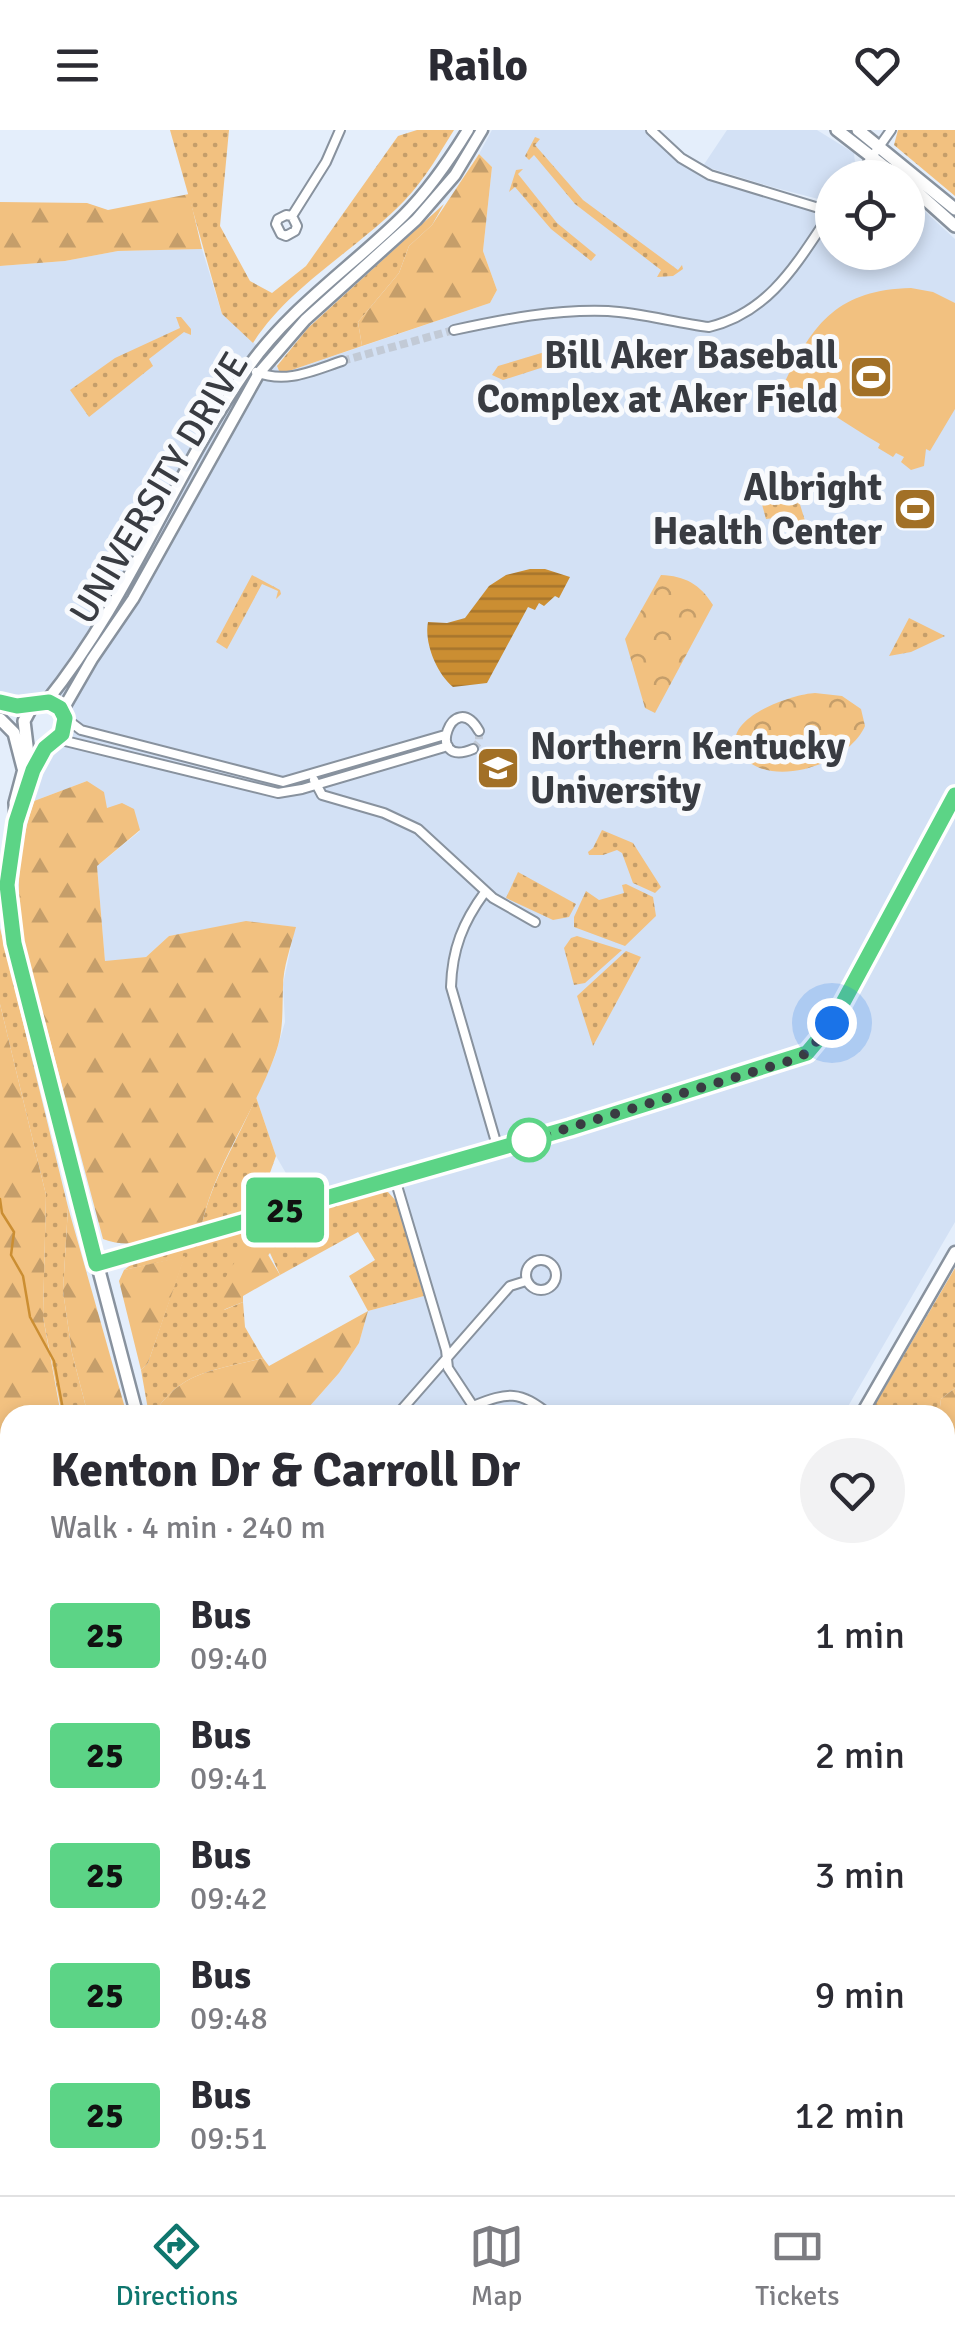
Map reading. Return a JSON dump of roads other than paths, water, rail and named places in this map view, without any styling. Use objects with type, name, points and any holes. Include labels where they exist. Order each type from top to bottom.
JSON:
[{"type":"main road","points":[[837,130],[877,151],[955,208]]},
{"type":"main road","points":[[858,130],[884,160]]},
{"type":"main road","points":[[925,199],[955,226]]},
{"type":"main road","points":[[0,702],[32,706],[46,702],[63,714]]},
{"type":"main road","name":"UNIVERSITY DRIVE","points":[[16,822],[15,803],[28,754],[26,714],[32,706]]},
{"type":"main road","name":"UNIVERSITY DRIVE","points":[[63,714],[64,729],[33,770],[16,822],[7,885],[14,943],[134,1405]]},
{"type":"main road","points":[[0,716],[25,728],[37,741],[54,740]]},
{"type":"main road","points":[[0,716],[14,732],[24,772]]},
{"type":"street","points":[[292,216],[326,162],[340,130]]},
{"type":"street","name":"UNIVERSITY DRIVE","points":[[46,702],[123,590],[253,370],[297,311],[418,201],[468,130]]},
{"type":"street","name":"UNIVERSITY DRIVE","points":[[63,714],[133,599],[253,370],[416,220],[455,174],[482,130]]},
{"type":"street","points":[[650,130],[695,168],[815,206]]},
{"type":"street","points":[[870,160],[891,130]]},
{"type":"street","points":[[454,330],[537,313],[564,312],[613,312],[709,328],[748,314],[771,294],[815,234]]},
{"type":"street","points":[[253,370],[275,379],[342,361]]},
{"type":"street","points":[[63,714],[81,730],[264,780],[284,782],[315,780],[448,746],[462,753],[473,750]]},
{"type":"street","points":[[448,746],[448,725],[462,718],[473,722],[479,732]]},
{"type":"street","points":[[54,740],[278,792],[445,735]]},
{"type":"street","points":[[315,780],[322,795],[384,813],[418,829],[486,892],[536,922]]},
{"type":"street","points":[[96,1264],[711,1086],[807,1053],[832,1023],[955,795]]},
{"type":"street","points":[[486,892],[461,930],[452,961],[451,987],[498,1149]]},
{"type":"street","points":[[395,1179],[448,1356],[448,1368],[472,1405]]},
{"type":"street","points":[[867,1405],[955,1252]]},
{"type":"street","points":[[544,1260],[554,1268],[554,1282],[547,1289],[532,1288],[526,1281],[527,1267],[534,1261],[544,1260]]},
{"type":"street","points":[[406,1405],[510,1286],[526,1281]]},
{"type":"street","points":[[485,1405],[500,1395],[517,1394],[537,1405]]},
{"type":"waterway","points":[[0,1199],[2,1213],[14,1232],[11,1255],[23,1276],[30,1317],[54,1361],[62,1405]]},
{"type":"tunnel","points":[[342,361],[454,330]]},
{"type":"tunnel","points":[[473,749],[479,742],[479,731]]},
{"type":"place","name":"Bill Aker Baseball Complex at Aker Field","points":[[871,377]]},
{"type":"place","name":"Albright Health Center","points":[[915,509]]},
{"type":"place","name":"Northern Kentucky University","points":[[498,768]]}]
